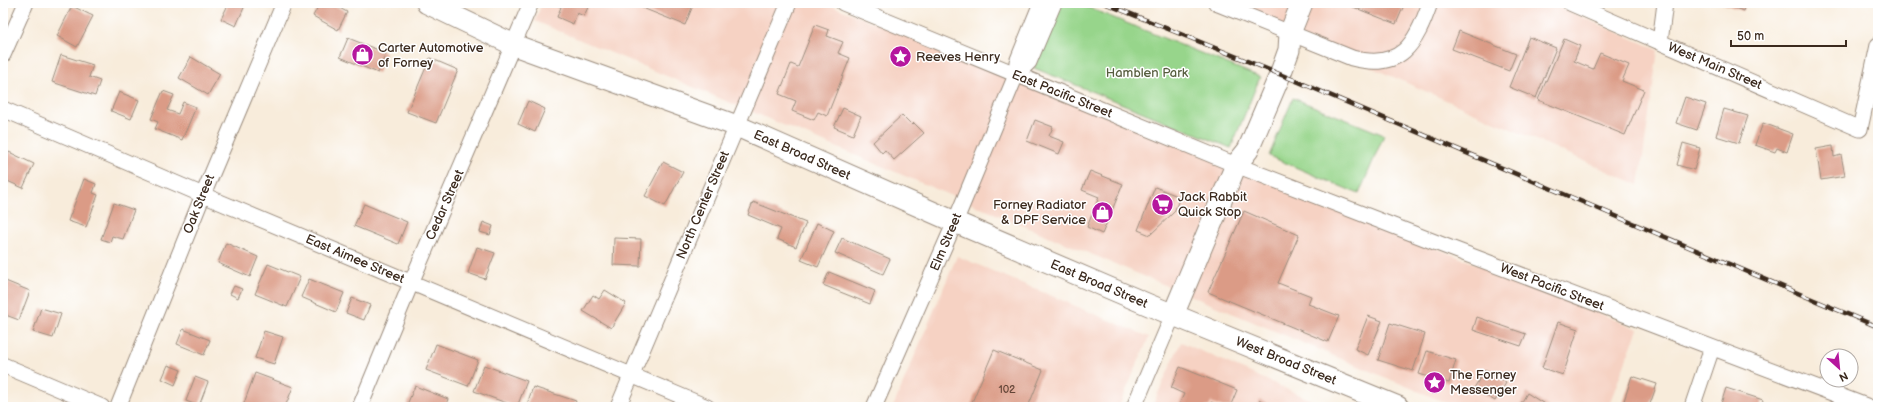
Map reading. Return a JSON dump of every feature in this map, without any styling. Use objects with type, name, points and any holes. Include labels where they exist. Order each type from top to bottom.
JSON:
[{"type":"main road","name":"East Broad Street","points":[[427,3],[514,45],[737,126],[955,222],[1173,315]]},
{"type":"main road","points":[[1173,315],[1236,165],[1236,148],[1274,72],[1277,44],[1290,33],[1302,3]]},
{"type":"main road","name":"West Broad Street","points":[[1173,315],[1370,401],[1398,407]]},
{"type":"street","points":[[3,55],[26,3]]},
{"type":"street","name":"Oak Street","points":[[118,407],[203,196],[284,3]]},
{"type":"street","name":"Cedar Street","points":[[360,407],[411,283],[531,3]]},
{"type":"street","name":"North Center Street","points":[[618,407],[630,375],[789,3]]},
{"type":"street","name":"East Pacific Street","points":[[843,3],[1236,165]]},
{"type":"street","name":"Elm Street","points":[[874,407],[955,222],[1016,75],[1017,62],[1041,3]]},
{"type":"street","name":"Elm Street","points":[[1016,75],[1029,62],[1054,3]]},
{"type":"street","points":[[1216,3],[1352,58],[1366,62],[1380,62],[1405,51],[1415,39],[1430,3]]},
{"type":"street","name":"West Main Street","points":[[1570,3],[1860,128],[1878,45]]},
{"type":"street","points":[[1660,42],[1665,3]]},
{"type":"street","name":"East Aimee Street","points":[[3,109],[203,196],[707,407]]},
{"type":"street","name":"West Pacific Street","points":[[1236,165],[1869,407]]},
{"type":"street","points":[[1134,407],[1173,315]]},
{"type":"street","points":[[1692,407],[1712,348]]},
{"type":"street","points":[[3,364],[102,407]]},
{"type":"shaded area","points":[[542,3],[825,3],[1638,329],[1608,407],[1456,407],[535,21]]},
{"type":"shaded area","points":[[1225,3],[1550,3],[1658,50],[1639,185]]},
{"type":"shaded area","points":[[957,256],[1149,337],[1119,407],[893,407]]},
{"type":"shaded area","points":[[1181,342],[1327,407],[1152,407]]},
{"type":"green space","name":"Hamblen Park","points":[[1061,3],[1077,3],[1260,77],[1231,148],[1034,68]]},
{"type":"green space","points":[[1293,98],[1384,135],[1359,194],[1269,156]]},
{"type":"building","points":[[220,3],[246,3],[236,26],[221,19],[227,7]]},
{"type":"building","points":[[320,3],[330,3],[347,12],[338,30],[313,16]]},
{"type":"building","points":[[552,3],[590,3],[584,16],[577,13],[573,24],[557,17],[561,7]]},
{"type":"building","points":[[630,3],[694,3],[685,25]]},
{"type":"building","points":[[1343,3],[1405,3],[1396,24]]},
{"type":"building","points":[[1722,3],[1746,3],[1743,11]]},
{"type":"building","points":[[72,6],[93,16],[77,47],[57,36]]},
{"type":"building","points":[[815,25],[829,30],[827,36],[843,42],[838,53],[850,58],[827,116],[818,112],[814,120],[792,111],[796,101],[779,94],[791,64],[798,67]]},
{"type":"building","points":[[1459,31],[1516,54],[1509,71],[1452,49]]},
{"type":"building","points":[[1529,37],[1556,48],[1536,98],[1509,87]]},
{"type":"building","name":"Carter Automotive of Forney","points":[[348,38],[386,53],[378,73],[340,57]]},
{"type":"building","points":[[1564,39],[1580,46],[1574,61],[1593,69],[1600,53],[1629,65],[1622,81],[1644,90],[1625,135],[1538,100]]},
{"type":"building","points":[[61,55],[93,65],[89,77],[100,81],[95,96],[52,82]]},
{"type":"building","points":[[191,57],[220,74],[208,95],[179,78]]},
{"type":"building","points":[[430,58],[458,70],[436,123],[407,112]]},
{"type":"building","points":[[163,91],[174,95],[167,110],[178,114],[183,102],[196,107],[182,140],[155,129],[158,122],[151,119]]},
{"type":"building","points":[[119,92],[139,100],[131,119],[111,111]]},
{"type":"building","points":[[1685,97],[1706,104],[1697,130],[1676,123]]},
{"type":"building","points":[[528,101],[545,109],[535,132],[518,124]]},
{"type":"building","points":[[843,108],[861,116],[853,135],[834,127]]},
{"type":"building","points":[[1724,109],[1748,116],[1739,143],[1716,136]]},
{"type":"building","points":[[902,115],[912,125],[914,123],[924,133],[894,160],[885,150],[882,153],[873,142]]},
{"type":"building","points":[[1035,120],[1053,127],[1049,136],[1064,142],[1059,154],[1027,141]]},
{"type":"building","points":[[1763,123],[1793,134],[1787,152],[1777,148],[1775,152],[1755,145]]},
{"type":"building","points":[[1683,143],[1700,148],[1694,170],[1677,165]]},
{"type":"building","points":[[1833,146],[1834,157],[1841,155],[1845,176],[1821,180],[1816,149]]},
{"type":"building","points":[[9,152],[34,164],[23,188],[3,179],[3,165]]},
{"type":"building","points":[[663,162],[683,172],[665,206],[645,196]]},
{"type":"building","name":"Forney Radiator & DPF Service","points":[[1090,171],[1123,184],[1102,234],[1087,227],[1099,197],[1082,190]]},
{"type":"building","points":[[84,179],[96,184],[93,193],[98,195],[86,227],[68,221]]},
{"type":"building","name":"Jack Rabbit Quick Stop","points":[[1155,187],[1180,197],[1174,212],[1150,235],[1138,230]]},
{"type":"building","points":[[753,202],[806,223],[796,247],[777,239],[781,229],[748,215]]},
{"type":"building","points":[[114,203],[134,210],[123,239],[112,236],[110,242],[101,239]]},
{"type":"building","points":[[364,204],[407,222],[398,244],[354,226]]},
{"type":"building","points":[[1244,211],[1299,235],[1278,283],[1311,296],[1308,304],[1339,316],[1328,342],[1208,292]]},
{"type":"building","points":[[483,222],[493,226],[490,235],[480,232]]},
{"type":"building","points":[[817,223],[834,231],[818,267],[801,260]]},
{"type":"building","points":[[614,238],[641,239],[640,266],[613,265]]},
{"type":"building","points":[[842,238],[890,259],[883,274],[835,253]]},
{"type":"building","points":[[226,243],[258,257],[250,277],[218,263]]},
{"type":"building","points":[[477,247],[495,253],[485,279],[468,273]]},
{"type":"building","points":[[268,264],[300,277],[287,307],[255,294]]},
{"type":"building","points":[[829,272],[875,291],[870,304],[823,285]]},
{"type":"building","points":[[309,279],[344,293],[336,312],[301,297]]},
{"type":"building","points":[[3,280],[30,291],[19,320],[3,314],[6,307],[3,306]]},
{"type":"building","points":[[234,286],[242,289],[238,298],[230,294]]},
{"type":"building","points":[[605,290],[626,303],[611,328],[583,311],[593,295],[599,299]]},
{"type":"building","points":[[352,298],[370,305],[364,320],[346,313]]},
{"type":"building","points":[[41,308],[61,314],[53,338],[33,332]]},
{"type":"building","points":[[1368,316],[1382,321],[1368,355],[1355,349]]},
{"type":"building","points":[[1477,317],[1526,334],[1521,346],[1473,330]]},
{"type":"building","points":[[1558,322],[1578,329],[1563,375],[1542,368]]},
{"type":"building","points":[[1390,323],[1425,334],[1413,371],[1378,360]]},
{"type":"building","points":[[183,329],[210,340],[204,355],[177,344]]},
{"type":"building","points":[[264,331],[283,337],[274,364],[255,358]]},
{"type":"building","points":[[436,344],[478,360],[468,386],[426,370]]},
{"type":"building","points":[[994,350],[1043,370],[1028,407],[970,407]]},
{"type":"building","points":[[1427,351],[1456,360],[1449,383],[1419,374]]},
{"type":"building","points":[[168,365],[181,370],[175,385],[162,379]]},
{"type":"building","points":[[484,365],[527,381],[517,407],[474,391]]},
{"type":"building","points":[[1180,367],[1237,390],[1230,407],[1223,407],[1211,402],[1209,407],[1178,407],[1184,394],[1171,388]]},
{"type":"building","points":[[1485,370],[1506,383],[1495,401],[1474,388]]},
{"type":"building","points":[[255,373],[293,387],[285,407],[243,406]]},
{"type":"building","points":[[1632,376],[1657,384],[1649,407],[1622,407]]},
{"type":"building","points":[[195,377],[208,382],[199,406],[186,401]]},
{"type":"building","points":[[415,386],[448,399],[445,407],[406,407]]},
{"type":"building","points":[[533,387],[576,401],[574,407],[526,407]]},
{"type":"building","points":[[1726,388],[1763,400],[1760,407],[1720,407]]},
{"type":"building","points":[[1527,393],[1549,407],[1519,407]]},
{"type":"building","points":[[1260,400],[1275,407],[1257,407]]},
{"type":"railway","points":[[1104,3],[1294,80],[1878,327]]},
{"type":"place","name":"Carter Automotive of Forney","points":[[363,55]]},
{"type":"place","name":"Reeves Henry","points":[[900,57]]},
{"type":"place","name":"Jack Rabbit Quick Stop","points":[[1163,204]]},
{"type":"place","name":"Forney Radiator & DPF Service","points":[[1102,212]]},
{"type":"place","name":"The Forney Messenger","points":[[1434,382]]}]
